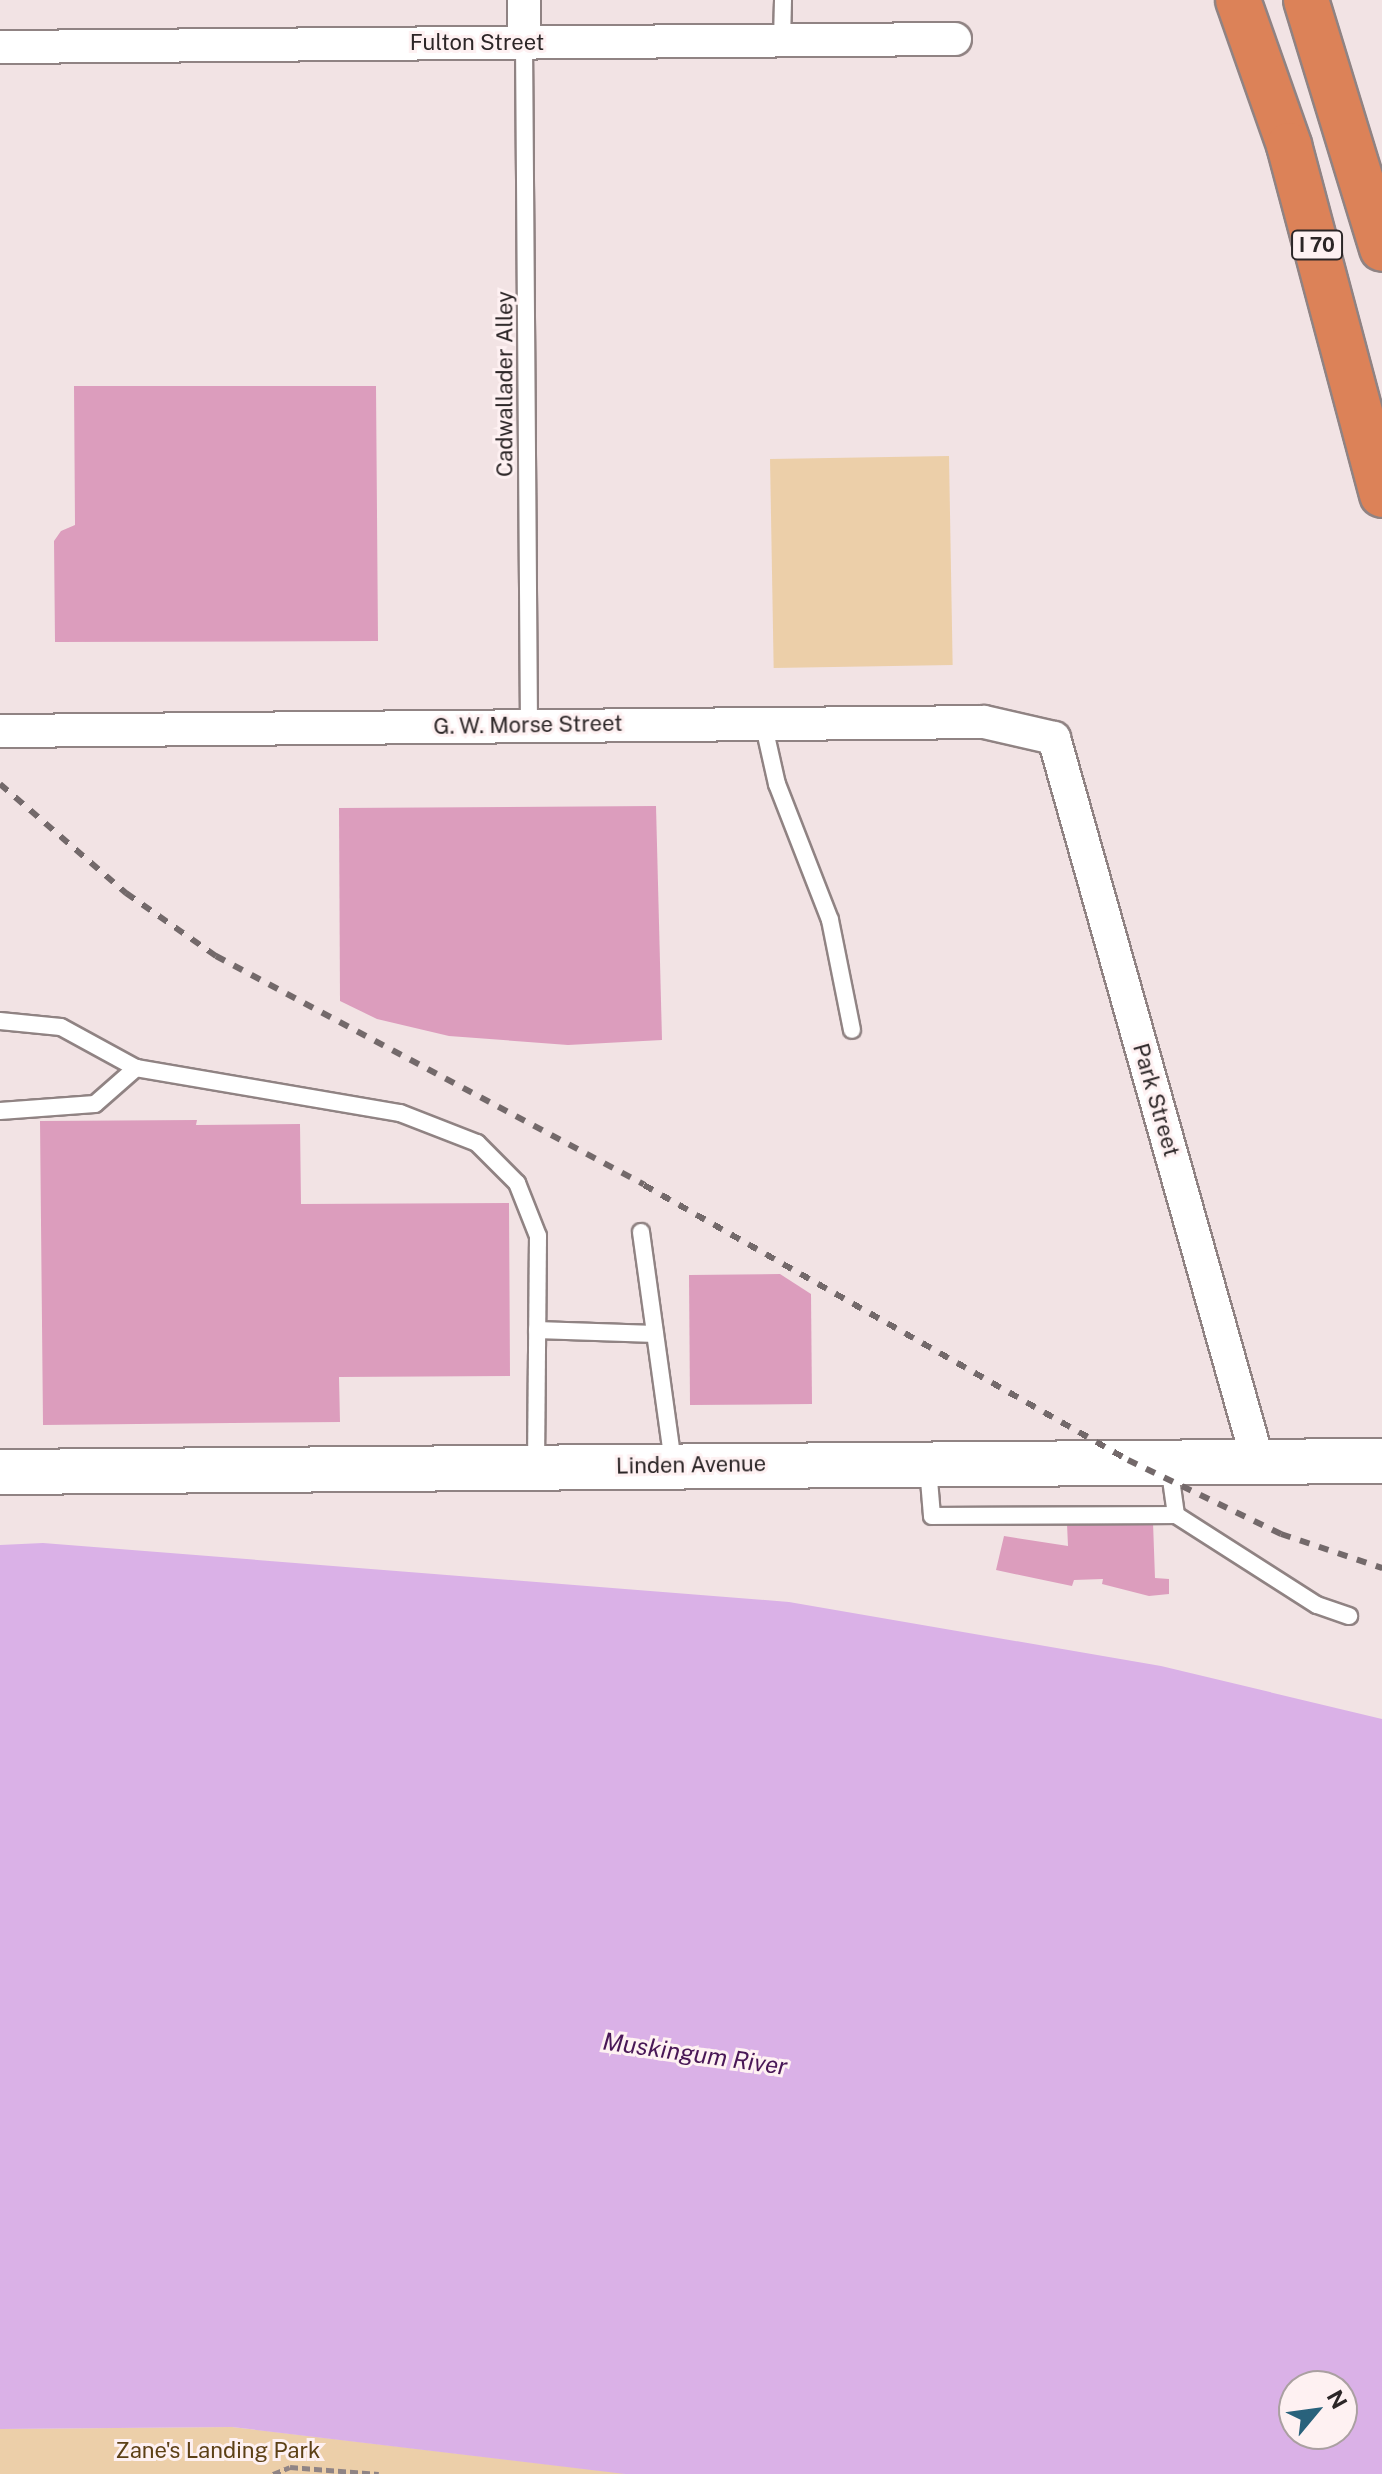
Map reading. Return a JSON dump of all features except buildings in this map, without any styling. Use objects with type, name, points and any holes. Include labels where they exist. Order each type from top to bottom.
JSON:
[{"type":"highway","name":"I 70","points":[[1238,0],[1289,145],[1382,495]]},
{"type":"highway","name":"I 70","points":[[1306,0],[1382,249]]},
{"type":"main road","name":"Linden Avenue","points":[[0,1472],[927,1462],[1382,1461]]},
{"type":"street","points":[[524,0],[524,43]]},
{"type":"street","name":"Fulton Street","points":[[0,47],[955,39]]},
{"type":"street","name":"G. W. Morse Street","points":[[0,731],[984,722],[1054,738]]},
{"type":"street","name":"Park Street","points":[[1054,738],[1258,1462]]},
{"type":"lane","points":[[782,41],[783,0]]},
{"type":"lane","name":"Cadwallader Alley","points":[[524,43],[529,725]]},
{"type":"lane","points":[[763,722],[777,784],[830,920],[852,1030]]},
{"type":"lane","points":[[0,1021],[61,1027],[136,1068],[400,1113],[477,1143],[517,1183],[538,1236],[536,1466]]},
{"type":"lane","points":[[0,1111],[95,1104],[136,1068]]},
{"type":"lane","points":[[641,1232],[673,1465]]},
{"type":"lane","points":[[537,1330],[655,1334]]},
{"type":"lane","points":[[1168,1461],[1176,1515]]},
{"type":"lane","points":[[927,1462],[932,1516],[1176,1515],[1317,1605],[1349,1616]]},
{"type":"path","points":[[273,2474],[290,2467],[379,2474]]},
{"type":"green space","points":[[949,456],[953,665],[774,668],[770,459]]},
{"type":"green space","name":"Zane's Landing Park","points":[[232,2427],[625,2474],[0,2474],[0,2429]]},
{"type":"water","name":"Muskingum River","points":[[43,1543],[789,1602],[1161,1666],[1382,1719],[1382,2474],[625,2474],[232,2427],[0,2429],[0,1545]]},
{"type":"railway","points":[[0,784],[126,893],[216,956],[644,1185],[1128,1460],[1281,1534],[1382,1568]]}]
